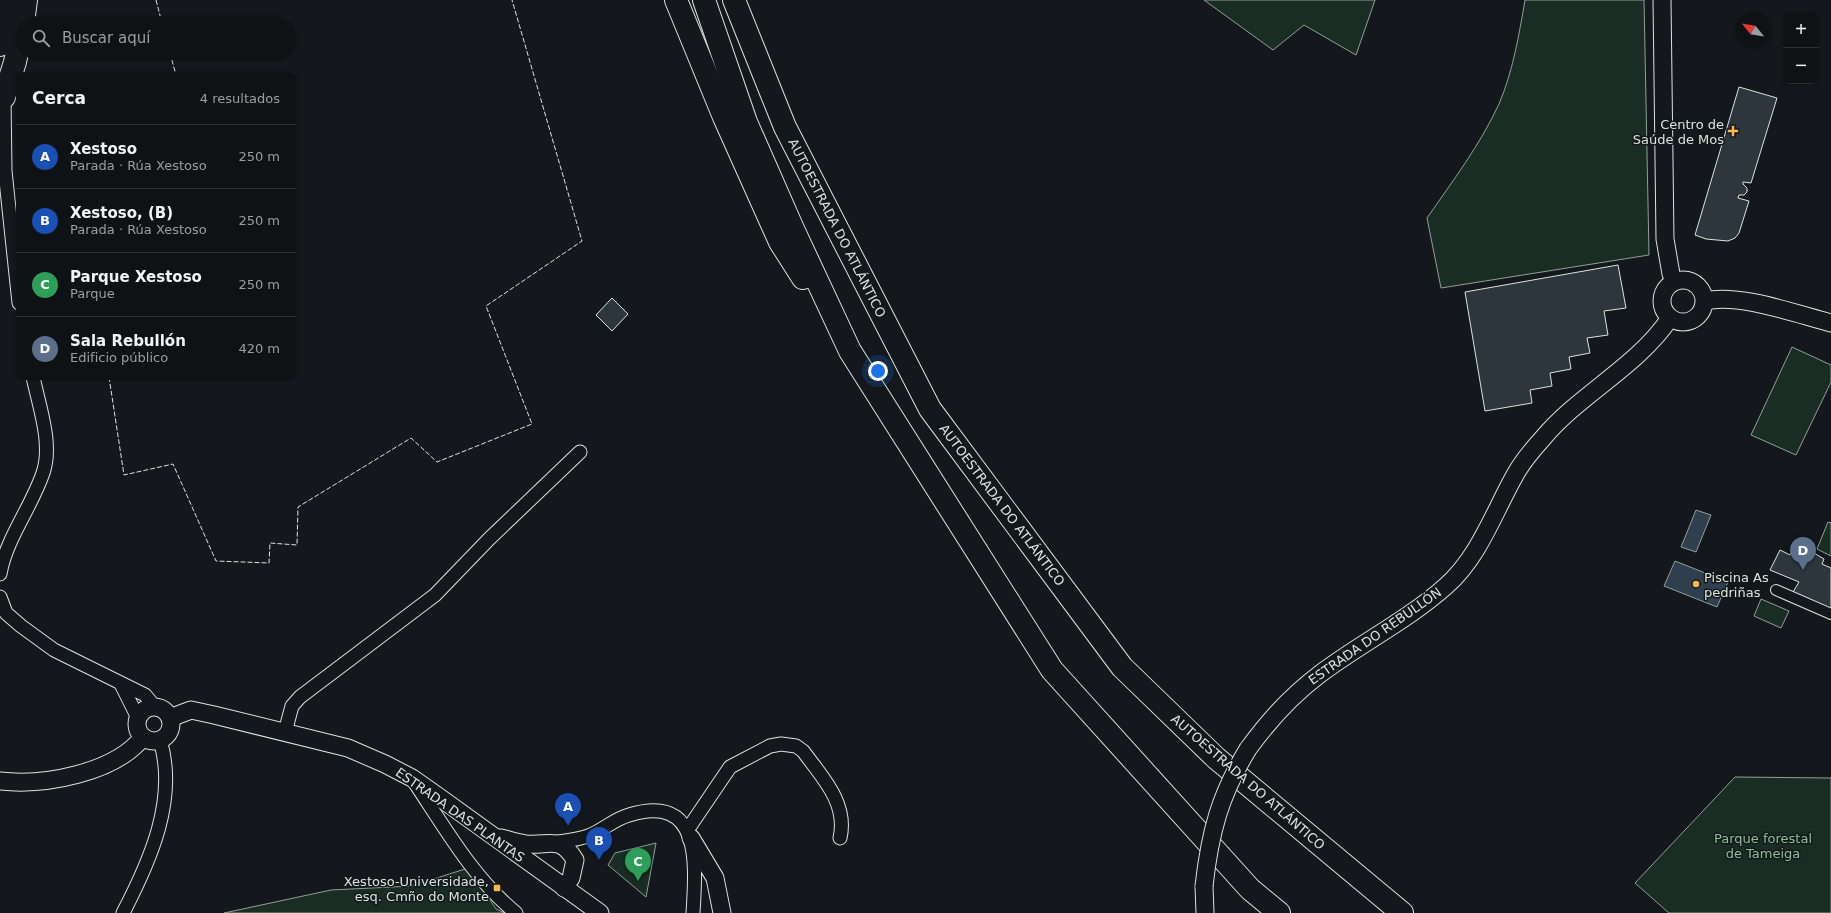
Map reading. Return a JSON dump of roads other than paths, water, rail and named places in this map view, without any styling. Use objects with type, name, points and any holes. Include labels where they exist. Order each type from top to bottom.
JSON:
[{"type":"highway","points":[[0,45],[10,0]]},
{"type":"highway","points":[[24,16],[26,0]]},
{"type":"highway","points":[[676,0],[724,117],[780,242],[1052,670],[1250,889],[1279,913]]},
{"type":"highway","points":[[704,0],[746,122],[793,230],[850,352]]},
{"type":"highway","name":"AUTOESTRADA DO ATLÁNTICO","points":[[734,0],[785,127],[930,409],[1122,667],[1216,758],[1402,913]]},
{"type":"highway","points":[[2,100],[16,57]]},
{"type":"street","points":[[1662,0],[1665,239],[1671,274],[1674,281]]},
{"type":"street","points":[[2,100],[2,139],[16,275]]},
{"type":"street","points":[[1681,280],[1695,283],[1700,288],[1705,301],[1700,314],[1689,322],[1676,321],[1670,318],[1663,308],[1662,302],[1665,290],[1674,281],[1681,280]]},
{"type":"street","points":[[1705,301],[1723,298],[1742,301],[1831,324]]},
{"type":"street","name":"ESTRADA DO REBULLÓN","points":[[1205,913],[1204,886],[1208,852],[1218,811],[1225,791],[1248,748],[1264,726],[1284,705],[1320,674],[1420,607],[1448,585],[1473,554],[1516,473],[1544,437],[1585,398],[1641,352],[1670,318]]},
{"type":"street","points":[[0,574],[8,550],[43,473],[45,438],[34,380]]},
{"type":"street","points":[[285,732],[292,706],[300,697],[435,595],[489,539],[580,452]]},
{"type":"street","points":[[1776,590],[1831,614]]},
{"type":"street","points":[[0,597],[6,613],[54,650],[121,684],[128,686],[145,696],[155,707]]},
{"type":"street","points":[[121,684],[138,718],[137,725],[139,732],[143,737],[154,741],[160,740],[169,730],[170,718],[164,710],[155,707],[148,708],[138,718]]},
{"type":"street","name":"ESTRADA DAS PLANTAS","points":[[170,718],[191,710],[348,748],[385,764],[412,778],[600,913]]},
{"type":"street","points":[[0,781],[43,781],[84,772],[120,757],[138,744],[143,737]]},
{"type":"street","points":[[123,913],[141,879],[156,839],[164,802],[166,765],[160,740]]},
{"type":"street","points":[[694,913],[696,867],[689,834],[730,767],[770,746],[781,744],[796,746],[803,751],[835,794],[842,816],[840,838]]},
{"type":"street","points":[[412,778],[468,861],[487,884],[516,913]]},
{"type":"street","points":[[493,836],[526,844],[546,843],[588,837],[627,815],[649,811],[665,812],[677,818],[689,834],[715,878],[722,913]]},
{"type":"street","points":[[564,888],[571,878],[575,860],[588,837]]},
{"type":"street","points":[[528,861],[528,856],[533,849],[546,843],[568,848],[575,860]]},
{"type":"water","name":"Piscina As pedriñas","points":[[1696,510],[1711,515],[1696,552],[1681,547]]},
{"type":"water","name":"Piscina As pedriñas","points":[[1675,561],[1728,582],[1717,607],[1664,586]]},
{"type":"place","name":"Centro de Saúde de Mos","points":[[1733,131]]},
{"type":"place","name":"Sala Rebullón","points":[[1803,570]]},
{"type":"place","name":"Piscina As pedriñas","points":[[1696,584]]},
{"type":"place","name":"Xestoso","points":[[568,826]]},
{"type":"place","name":"Xestoso, (B)","points":[[599,860]]},
{"type":"place","name":"Parque Xestoso","points":[[638,881]]},
{"type":"place","name":"Xestoso-Universidade, esq. Cmño do Monte","points":[[497,888]]},
{"type":"park label","name":"Parque forestal de Tameiga","points":[[1763,846]]}]
